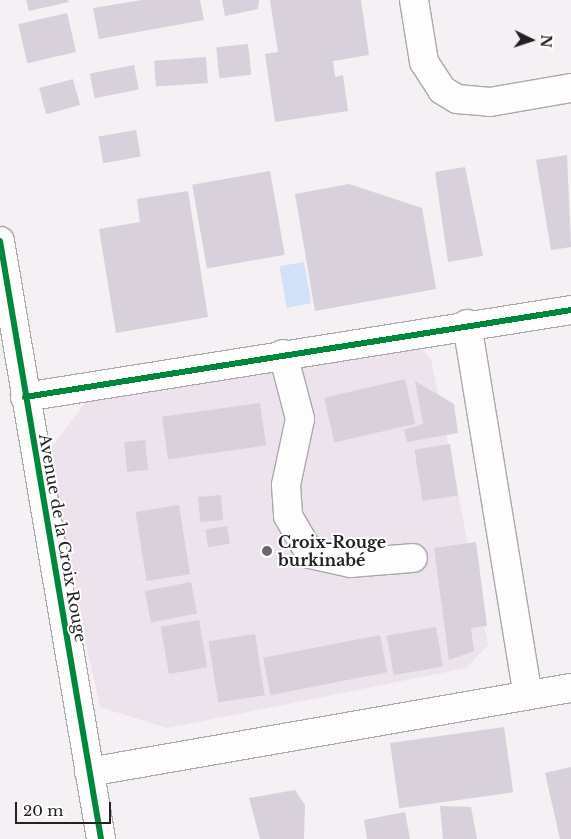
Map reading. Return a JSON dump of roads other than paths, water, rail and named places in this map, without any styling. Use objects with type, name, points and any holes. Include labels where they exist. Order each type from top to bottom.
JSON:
[{"type":"street","points":[[414,0],[424,62],[437,84],[457,99],[490,102],[571,88]]},
{"type":"street","name":"Avenue de la Croix Rouge","points":[[0,241],[16,384],[101,839]]},
{"type":"street","points":[[16,384],[283,354],[467,324],[571,310]]},
{"type":"street","points":[[467,324],[528,695]]},
{"type":"street","points":[[283,354],[300,419],[286,485],[288,516],[310,554],[351,563],[413,558]]},
{"type":"street","points":[[89,772],[571,688]]},
{"type":"water","points":[[304,262],[311,303],[287,308],[279,266]]},
{"type":"place","name":"Croix-Rouge burkinabé","points":[[267,551]]}]
